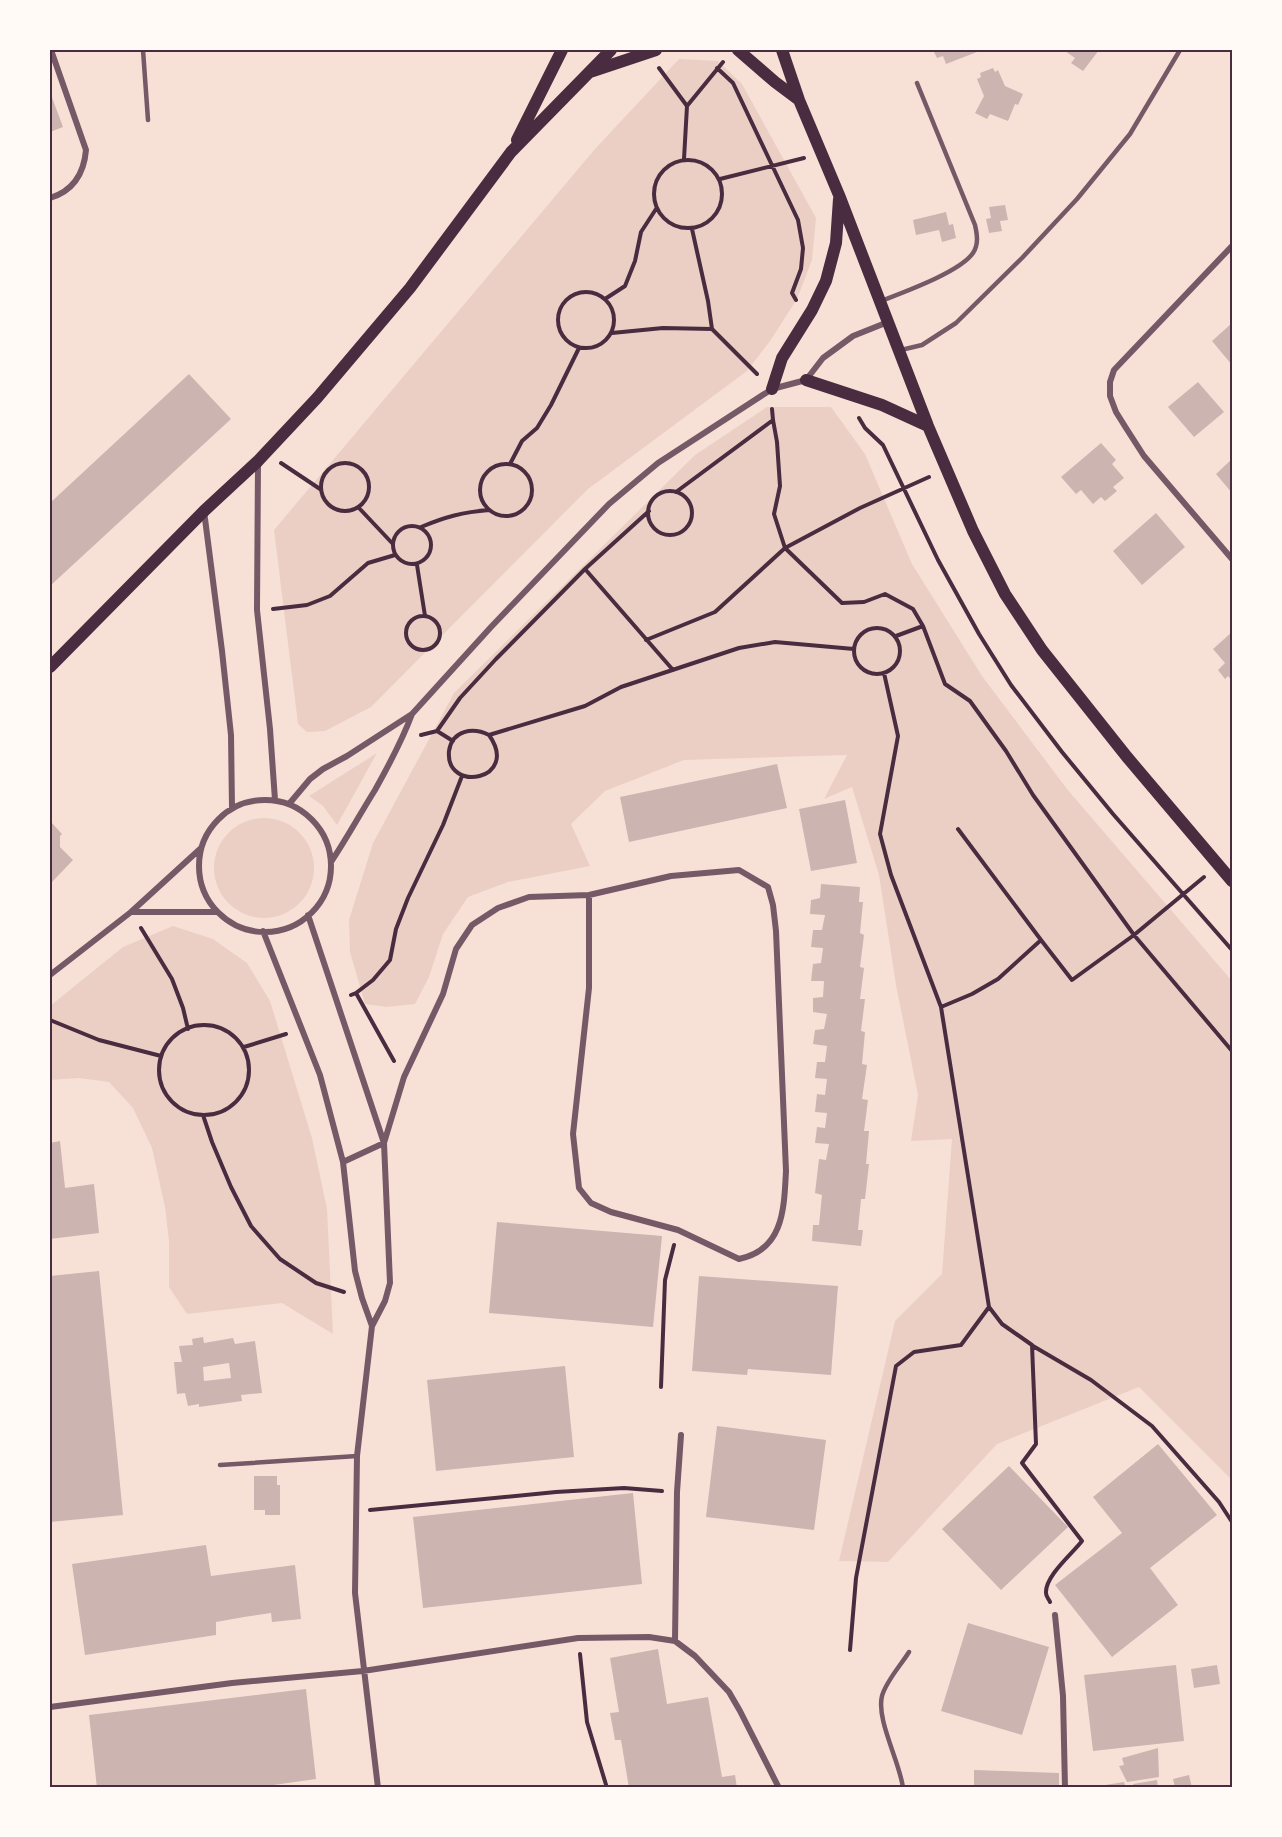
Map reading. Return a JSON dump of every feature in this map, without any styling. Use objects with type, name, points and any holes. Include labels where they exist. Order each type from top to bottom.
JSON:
[{"type":"main road","points":[[511,152],[562,50]]},
{"type":"main road","points":[[50,667],[204,511],[262,457],[316,398],[410,288],[511,152],[611,50]]},
{"type":"main road","points":[[738,50],[799,100]]},
{"type":"main road","points":[[782,50],[799,100],[839,195],[946,470],[1005,594],[1042,650],[1126,758],[1233,881]]},
{"type":"main road","points":[[588,73],[651,51]]},
{"type":"main road","points":[[772,389],[782,358],[807,318],[826,281],[836,243],[839,195]]},
{"type":"main road","points":[[806,380],[882,405],[928,426]]},
{"type":"street","points":[[50,198],[70,187],[78,178],[85,163],[86,150],[51,50]]},
{"type":"street","points":[[1233,246],[1114,370],[1110,382],[1110,396],[1116,412],[1144,456],[1233,559]]},
{"type":"street","points":[[289,804],[299,790],[323,769],[412,714],[491,627],[609,504],[658,463],[772,389],[806,380],[823,358],[853,336],[889,322]]},
{"type":"street","points":[[262,457],[257,610],[275,800]]},
{"type":"street","points":[[204,511],[231,735],[232,808]]},
{"type":"street","points":[[331,862],[354,828],[403,740],[412,714]]},
{"type":"street","points":[[50,975],[131,912],[200,848],[212,825],[232,808],[253,800],[275,800],[289,804],[310,817],[325,838],[331,862],[326,892],[308,915],[287,928],[263,931],[246,929],[230,922],[217,912],[204,893],[198,871],[200,848]]},
{"type":"street","points":[[343,1162],[384,1143],[404,1077],[443,994],[456,949],[472,926],[498,908],[529,897],[589,895],[671,876],[739,870],[768,887],[776,931],[786,1171],[784,1203],[780,1220],[771,1241],[765,1248],[757,1254],[739,1258],[678,1230],[612,1212],[591,1203],[579,1188],[573,1134],[589,988],[589,895]]},
{"type":"street","points":[[131,912],[217,912]]},
{"type":"street","points":[[308,915],[384,1143],[390,1283],[385,1302],[372,1326],[357,1456],[355,1593],[378,1788]]},
{"type":"street","points":[[263,931],[320,1075],[343,1162],[355,1271],[372,1326]]},
{"type":"street","points":[[675,1641],[677,1492],[681,1435]]},
{"type":"street","points":[[1055,1615],[1063,1696],[1065,1788]]},
{"type":"street","points":[[50,1707],[232,1683],[363,1671],[578,1638],[638,1637],[675,1641],[695,1656],[729,1692],[779,1788]]},
{"type":"lane","points":[[143,50],[148,120]]},
{"type":"lane","points":[[900,350],[922,345],[956,323],[1022,258],[1069,207],[1130,134],[1180,50]]},
{"type":"lane","points":[[881,301],[940,276],[964,262],[972,255],[976,247],[975,225],[917,83]]},
{"type":"lane","points":[[220,1465],[357,1456]]},
{"type":"lane","points":[[903,1788],[899,1767],[882,1714],[882,1696],[909,1652]]},
{"type":"path","points":[[651,51],[687,105]]},
{"type":"path","points":[[684,159],[687,105],[725,59]]},
{"type":"path","points":[[717,68],[733,83],[798,220],[803,248],[801,269],[792,293],[807,318]]},
{"type":"path","points":[[720,180],[822,153]]},
{"type":"path","points":[[684,159],[705,164],[720,180],[723,201],[712,220],[692,229],[671,225],[656,209],[654,187],[664,169],[684,159]]},
{"type":"path","points":[[605,299],[625,286],[641,232],[656,209]]},
{"type":"path","points":[[692,229],[712,329],[772,389],[780,486],[774,514],[785,548],[842,603],[864,602],[885,594],[914,609],[923,626],[945,684],[970,701],[1006,751],[1033,795],[1134,935],[1233,1051]]},
{"type":"path","points":[[581,292],[594,293],[605,299],[612,309],[615,321],[612,333],[603,343],[592,348],[579,348],[568,342],[560,332],[558,320],[561,308],[569,298],[581,292]]},
{"type":"path","points":[[612,333],[663,328],[712,329]]},
{"type":"path","points":[[510,464],[522,441],[537,428],[551,405],[579,348]]},
{"type":"path","points":[[845,392],[865,428],[883,445],[944,571],[1011,685],[1062,752],[1233,950]]},
{"type":"path","points":[[675,492],[773,420]]},
{"type":"path","points":[[262,457],[320,489]]},
{"type":"path","points":[[343,462],[356,465],[365,473],[369,486],[367,498],[358,507],[346,512],[333,509],[324,501],[320,489],[322,476],[331,467],[343,462]]},
{"type":"path","points":[[510,464],[523,470],[531,480],[532,494],[526,506],[515,514],[502,516],[489,510],[481,499],[480,486],[486,473],[497,465],[510,464]]},
{"type":"path","points":[[646,640],[715,612],[785,548],[860,508],[946,470]]},
{"type":"path","points":[[453,741],[437,731],[460,698],[495,659],[585,569],[648,511],[653,500],[663,492],[675,492],[687,498],[692,509],[691,521],[684,531],[672,536],[659,532],[651,524],[648,511]]},
{"type":"path","points":[[358,507],[392,543],[395,555],[404,564],[417,565],[427,559],[433,548],[430,535],[420,527]]},
{"type":"path","points":[[392,543],[397,532],[408,526],[420,527],[445,517],[489,510]]},
{"type":"path","points":[[257,610],[307,605],[330,596],[368,563],[395,555]]},
{"type":"path","points":[[417,565],[425,616]]},
{"type":"path","points":[[585,569],[673,670]]},
{"type":"path","points":[[425,616],[435,621],[440,630],[439,641],[431,649],[420,651],[410,646],[405,637],[406,626],[414,618],[425,616]]},
{"type":"path","points":[[896,636],[923,626]]},
{"type":"path","points":[[876,627],[887,629],[896,636],[900,646],[900,658],[894,667],[884,673],[873,674],[863,669],[856,660],[854,649],[857,639],[865,631],[876,627]]},
{"type":"path","points":[[489,735],[585,706],[621,687],[739,648],[775,642],[854,649]]},
{"type":"path","points":[[884,673],[898,736],[880,834],[891,875],[941,1007],[989,1307],[1002,1324],[1091,1380],[1152,1426],[1220,1502],[1233,1522]]},
{"type":"path","points":[[467,730],[478,730],[489,735],[495,745],[497,756],[493,767],[484,775],[473,778],[462,776],[453,768],[449,757],[450,746],[456,736],[467,730]]},
{"type":"path","points":[[336,999],[357,993],[373,980],[390,960],[396,929],[408,898],[443,825],[462,776]]},
{"type":"path","points":[[958,829],[1072,980],[1134,935],[1219,865]]},
{"type":"path","points":[[131,912],[172,978],[188,1029]]},
{"type":"path","points":[[941,1007],[972,994],[998,978],[1041,940]]},
{"type":"path","points":[[357,993],[404,1077]]},
{"type":"path","points":[[50,1020],[99,1040],[161,1056]]},
{"type":"path","points":[[200,1025],[225,1029],[244,1047],[250,1072],[242,1096],[221,1113],[196,1115],[172,1103],[159,1081],[161,1056],[176,1034],[188,1029],[200,1025]]},
{"type":"path","points":[[244,1047],[301,1029]]},
{"type":"path","points":[[203,1114],[212,1142],[251,1226],[280,1259],[316,1283],[362,1298]]},
{"type":"path","points":[[661,1388],[665,1280],[678,1230]]},
{"type":"path","points":[[850,1650],[856,1578],[896,1366],[914,1352],[961,1345],[989,1307]]},
{"type":"path","points":[[1032,1345],[1036,1444],[1022,1464],[1082,1541],[1049,1580],[1046,1593],[1055,1615]]},
{"type":"path","points":[[356,1512],[556,1492],[624,1488],[677,1492]]},
{"type":"path","points":[[578,1638],[587,1722],[607,1788]]},
{"type":"shaded area","points":[[679,59],[718,61],[742,84],[816,218],[812,260],[797,299],[747,371],[588,489],[371,707],[325,731],[307,732],[298,724],[274,530],[595,149]]},
{"type":"shaded area","points":[[767,407],[831,407],[865,454],[912,564],[982,676],[1067,789],[1232,981],[1232,1480],[1139,1387],[997,1444],[888,1562],[839,1561],[895,1321],[942,1274],[952,1139],[911,1141],[918,1095],[896,985],[879,875],[852,787],[824,799],[847,755],[684,760],[605,791],[571,824],[590,866],[508,882],[468,897],[443,934],[429,977],[415,1004],[386,1007],[365,1004],[350,952],[349,920],[373,843],[454,693],[695,455]]},
{"type":"shaded area","points":[[377,753],[337,825],[323,806],[309,796]]},
{"type":"shaded area","points":[[264,818],[283,822],[299,833],[310,849],[314,868],[310,887],[299,903],[283,914],[264,918],[245,914],[229,903],[218,887],[214,868],[218,849],[229,833],[245,822]]},
{"type":"shaded area","points":[[173,926],[213,939],[247,963],[270,1001],[312,1138],[327,1209],[333,1334],[282,1303],[187,1314],[169,1287],[169,1241],[165,1207],[152,1148],[133,1108],[109,1082],[79,1078],[50,1080],[50,1006],[123,947]]},
{"type":"building","points":[[982,50],[946,64],[943,56],[937,58],[934,52]]},
{"type":"building","points":[[1066,50],[1099,50],[1083,71],[1071,63],[1075,58]]},
{"type":"building","points":[[993,68],[995,72],[998,70],[1005,86],[1023,94],[1018,105],[1015,104],[1008,121],[990,114],[987,119],[975,113],[984,96],[977,79],[981,77],[980,73]]},
{"type":"building","points":[[50,92],[63,127],[50,132]]},
{"type":"building","points":[[1005,205],[1008,220],[1000,221],[1002,231],[989,233],[986,219],[991,218],[989,207]]},
{"type":"building","points":[[946,212],[949,225],[953,224],[956,238],[942,242],[939,230],[916,235],[913,220]]},
{"type":"building","points":[[1232,323],[1232,365],[1212,341]]},
{"type":"building","points":[[189,374],[231,419],[50,586],[50,503]]},
{"type":"building","points":[[1198,382],[1224,412],[1194,437],[1168,407]]},
{"type":"building","points":[[1101,443],[1116,460],[1112,464],[1124,478],[1113,487],[1117,491],[1105,501],[1101,497],[1093,504],[1081,490],[1076,494],[1061,477]]},
{"type":"building","points":[[1232,459],[1232,493],[1216,474]]},
{"type":"building","points":[[1156,513],[1185,547],[1142,585],[1113,551]]},
{"type":"building","points":[[1232,632],[1232,681],[1228,676],[1225,679],[1218,670],[1225,663],[1213,649]]},
{"type":"building","points":[[777,764],[787,808],[629,842],[620,797]]},
{"type":"building","points":[[845,800],[857,863],[811,871],[799,809]]},
{"type":"building","points":[[50,821],[62,834],[60,847],[73,860],[52,882],[50,879]]},
{"type":"building","points":[[821,884],[860,887],[859,902],[863,902],[860,933],[864,935],[860,967],[864,968],[860,999],[865,999],[861,1031],[865,1032],[862,1064],[867,1065],[862,1099],[868,1100],[864,1131],[869,1131],[866,1164],[869,1164],[865,1199],[861,1199],[858,1230],[863,1230],[861,1246],[812,1241],[813,1225],[819,1225],[822,1195],[815,1193],[819,1159],[826,1160],[829,1144],[815,1143],[817,1127],[825,1128],[827,1113],[815,1112],[817,1094],[825,1095],[827,1079],[815,1078],[817,1062],[825,1062],[827,1046],[813,1044],[815,1030],[824,1029],[827,1014],[813,1012],[813,998],[823,997],[824,981],[811,981],[813,964],[821,963],[823,948],[811,947],[813,930],[822,930],[825,915],[810,914],[811,900],[820,898]]},
{"type":"building","points":[[60,1141],[65,1188],[94,1184],[99,1233],[50,1239],[50,1143]]},
{"type":"building","points":[[497,1222],[662,1236],[653,1327],[489,1313]]},
{"type":"building","points":[[99,1271],[123,1515],[50,1522],[50,1276]]},
{"type":"building","points":[[699,1276],[838,1286],[831,1375],[748,1369],[747,1375],[692,1371]]},
{"type":"building","points":[[203,1337],[204,1343],[233,1338],[235,1344],[255,1341],[262,1393],[241,1395],[242,1401],[199,1407],[199,1404],[188,1406],[185,1393],[177,1394],[174,1362],[182,1362],[179,1346],[193,1345],[192,1339]],"holes":[[[229,1363],[231,1378],[204,1381],[203,1367]]]},
{"type":"building","points":[[565,1366],[574,1457],[436,1471],[427,1380]]},
{"type":"building","points":[[717,1426],[826,1440],[814,1530],[706,1517]]},
{"type":"building","points":[[1158,1444],[1217,1515],[1150,1568],[1178,1605],[1112,1657],[1055,1585],[1122,1533],[1093,1497]]},
{"type":"building","points":[[1009,1466],[1068,1527],[1001,1590],[942,1529]]},
{"type":"building","points":[[254,1476],[277,1476],[277,1485],[280,1485],[280,1515],[265,1515],[265,1510],[254,1510]]},
{"type":"building","points":[[633,1493],[642,1584],[423,1608],[413,1517]]},
{"type":"building","points":[[206,1545],[211,1576],[295,1565],[301,1619],[272,1622],[271,1613],[244,1617],[216,1622],[216,1635],[85,1655],[72,1564]]},
{"type":"building","points":[[968,1623],[1049,1647],[1022,1735],[941,1711]]},
{"type":"building","points":[[658,1649],[667,1704],[708,1697],[722,1777],[735,1775],[737,1788],[629,1788],[621,1740],[615,1740],[610,1713],[619,1712],[610,1658]]},
{"type":"building","points":[[1176,1665],[1184,1741],[1093,1751],[1084,1675]]},
{"type":"building","points":[[1217,1665],[1220,1684],[1194,1688],[1191,1669]]},
{"type":"building","points":[[306,1689],[316,1779],[253,1788],[97,1788],[89,1715]]},
{"type":"building","points":[[1158,1748],[1159,1777],[1127,1782],[1119,1766],[1124,1765],[1122,1758]]},
{"type":"building","points":[[974,1770],[1059,1773],[1059,1788],[974,1788]]},
{"type":"building","points":[[1189,1775],[1192,1788],[1175,1788],[1173,1779]]},
{"type":"building","points":[[1157,1780],[1158,1788],[1134,1788],[1133,1784]]},
{"type":"building","points":[[1124,1782],[1126,1788],[1100,1788],[1099,1786]]}]
